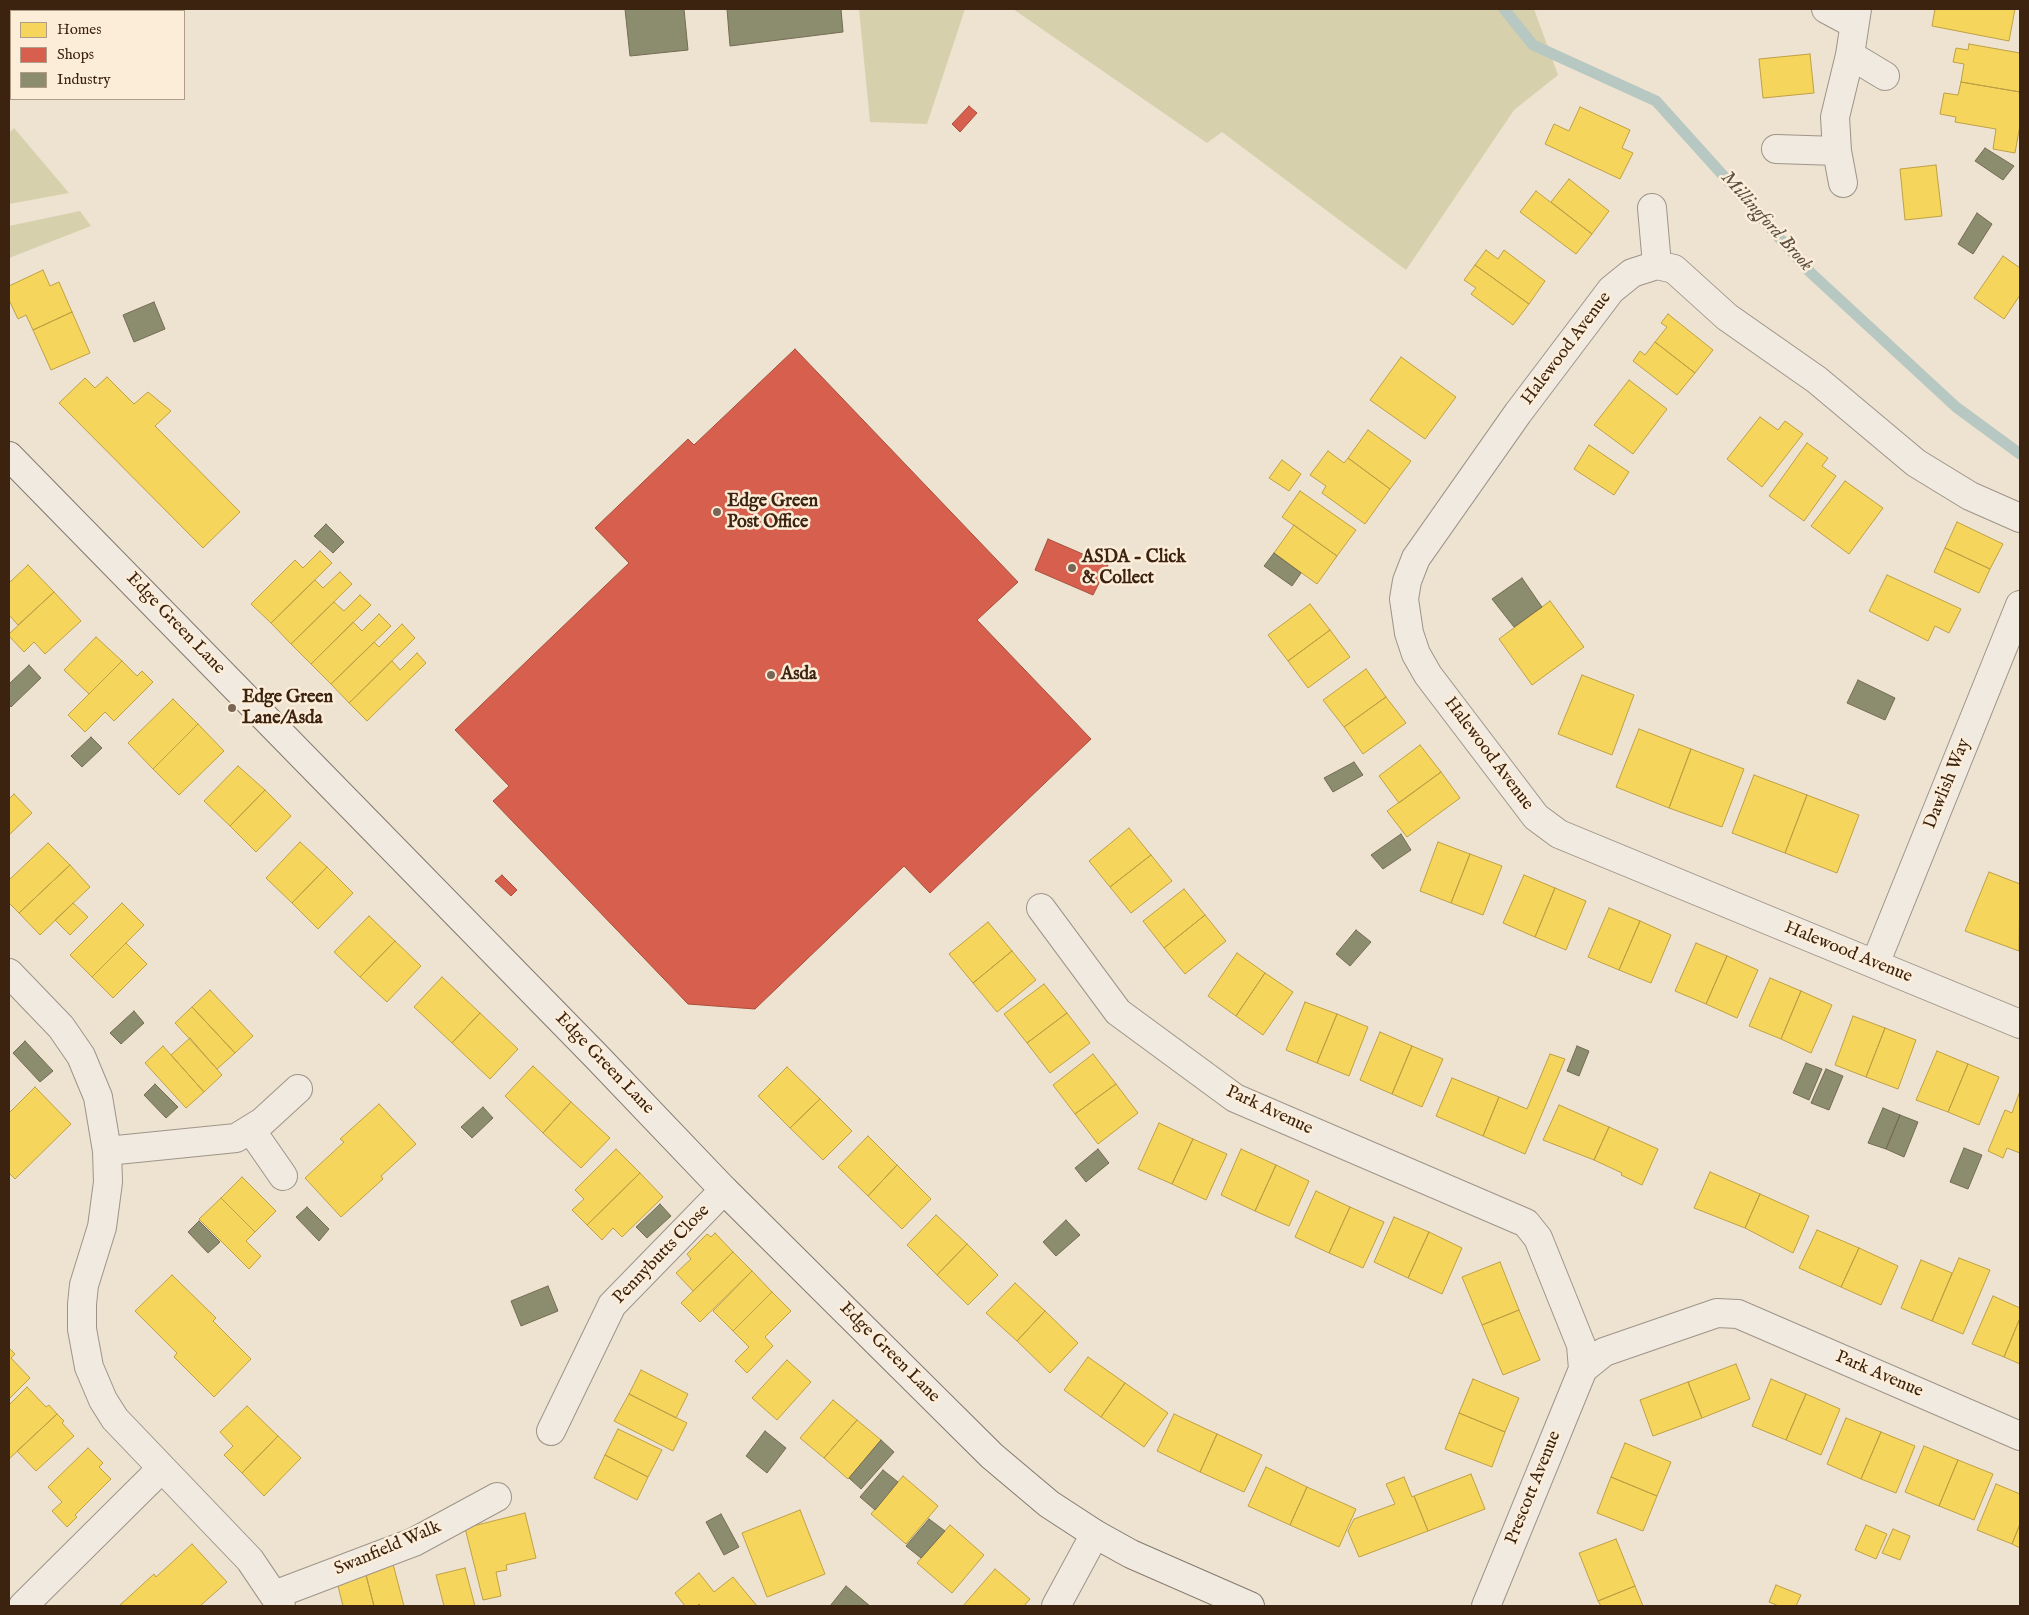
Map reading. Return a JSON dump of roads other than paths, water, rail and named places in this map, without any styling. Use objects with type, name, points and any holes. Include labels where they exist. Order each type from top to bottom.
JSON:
[{"type":"street","points":[[1826,9],[1856,17],[1850,56],[1835,117],[1837,151],[1843,183]]},
{"type":"street","points":[[1850,56],[1885,76]]},
{"type":"street","points":[[1776,149],[1837,151]]},
{"type":"street","points":[[1652,208],[1657,265],[1674,269],[1727,317],[1817,380],[1916,463],[1970,496],[2020,518]]},
{"type":"street","name":"Halewood Avenue","points":[[1657,265],[1632,273],[1611,290],[1518,413],[1416,558],[1407,581],[1404,599],[1409,633],[1416,654],[1428,675],[1536,817],[1559,834],[2020,1024]]},
{"type":"street","name":"Edge Green Lane","points":[[9,456],[603,1063],[724,1190],[992,1456],[1049,1504],[1095,1534],[1131,1554],[1250,1606]]},
{"type":"street","name":"Dawlish Way","points":[[1875,964],[2020,605]]},
{"type":"street","name":"Park Avenue","points":[[1041,908],[1118,1012],[1235,1098],[1526,1223]]},
{"type":"street","points":[[9,973],[61,1027],[81,1056],[98,1097],[107,1151],[108,1182],[102,1227],[84,1286],[82,1329],[89,1367],[103,1400],[114,1419],[250,1560],[278,1601]]},
{"type":"street","points":[[107,1151],[236,1138],[262,1122],[298,1089]]},
{"type":"street","points":[[251,1130],[283,1176]]},
{"type":"street","name":"Pennybutts Close","points":[[552,1431],[612,1306],[724,1190]]},
{"type":"street","name":"Prescott Avenue","points":[[1486,1606],[1583,1369],[1581,1345],[1538,1238],[1526,1223]]},
{"type":"street","name":"Prescott Avenue","points":[[1583,1369],[1604,1352],[1717,1314],[1738,1314]]},
{"type":"street","name":"Park Avenue","points":[[1738,1314],[2020,1436]]},
{"type":"street","points":[[23,1606],[161,1469]]},
{"type":"street","name":"Swanfield Walk","points":[[278,1601],[414,1542],[498,1497]]},
{"type":"street","points":[[1056,1606],[1095,1534]]},
{"type":"waterway","name":"Millingford Brook","points":[[1504,9],[1533,45],[1656,101],[1811,273],[1956,407],[2020,454]]},
{"type":"place","name":"Edge Green Post Office","points":[[717,512]]},
{"type":"place","name":"ASDA - Click & Collect","points":[[1072,568]]},
{"type":"place","name":"Asda","points":[[771,675]]},
{"type":"place","name":"Edge Green Lane/Asda","points":[[232,708]]}]
